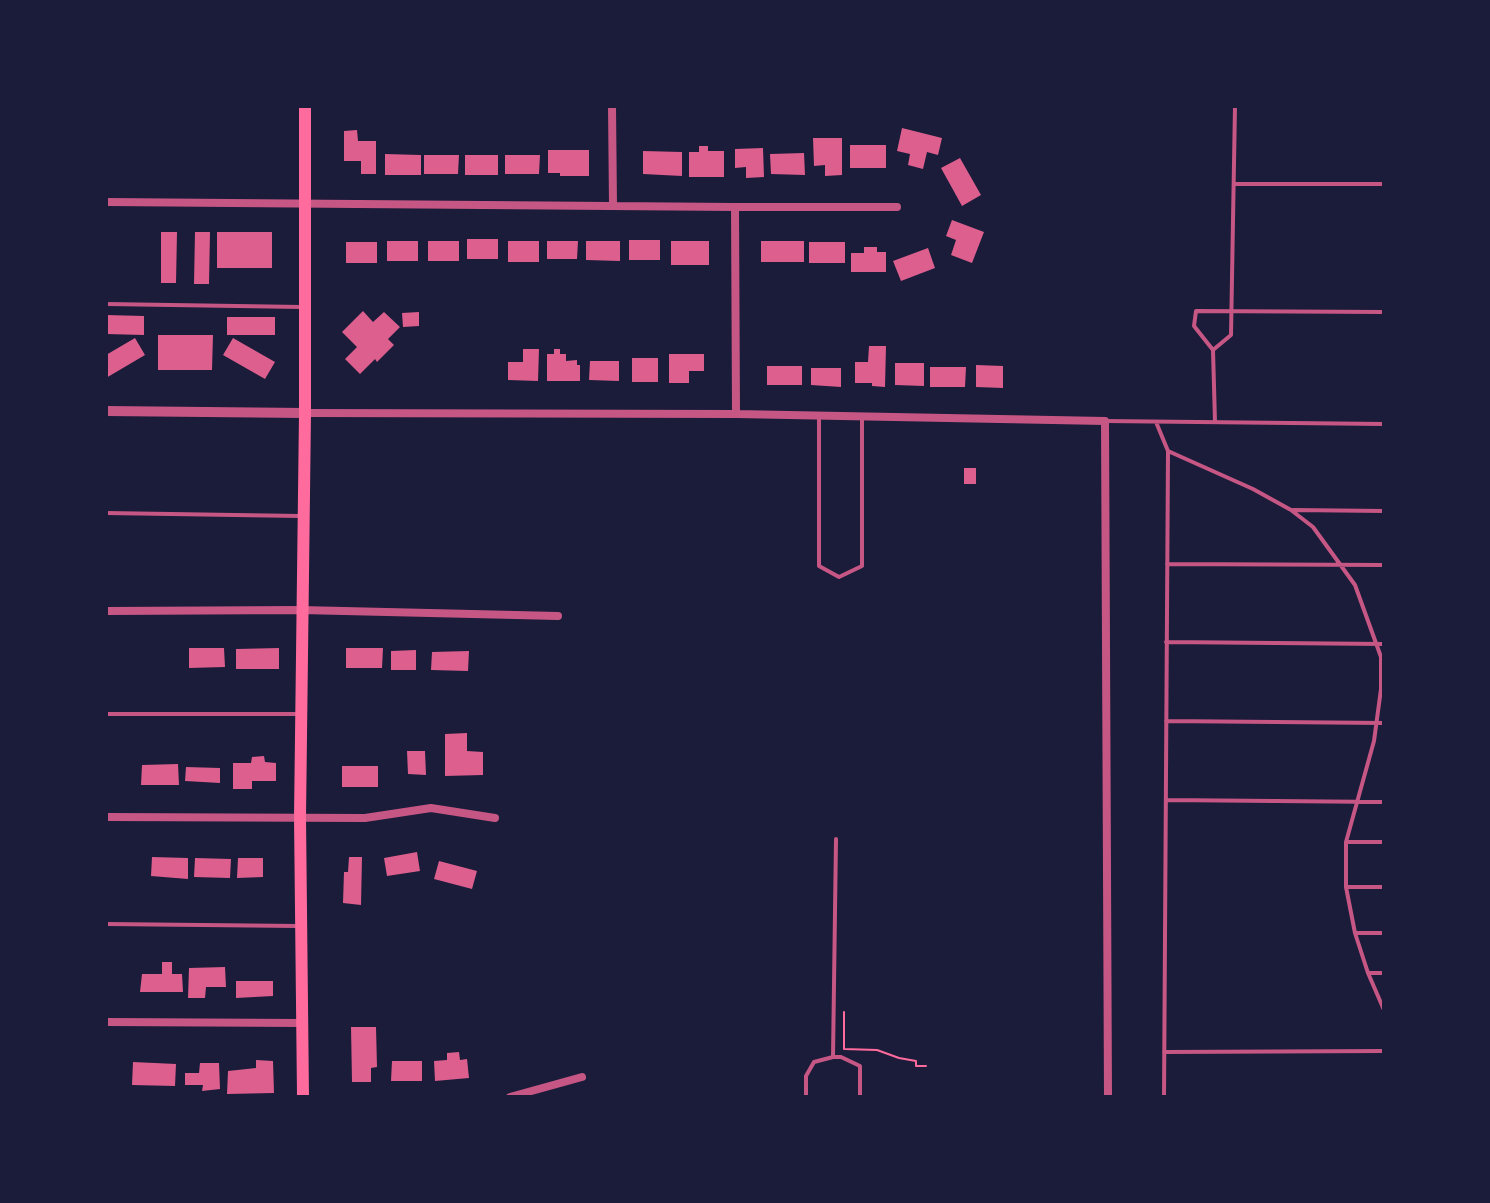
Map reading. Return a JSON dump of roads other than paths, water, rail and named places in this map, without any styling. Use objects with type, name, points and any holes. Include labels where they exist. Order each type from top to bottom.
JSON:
[{"type":"main road","points":[[303,1097],[300,817],[305,106]]},
{"type":"street","points":[[612,106],[613,206]]},
{"type":"street","points":[[106,202],[897,207]]},
{"type":"street","points":[[735,207],[736,414]]},
{"type":"street","points":[[106,411],[736,414],[1105,421],[1108,1097]]},
{"type":"street","points":[[106,611],[301,610],[558,616]]},
{"type":"street","points":[[106,817],[365,818],[431,808],[495,818]]},
{"type":"street","points":[[106,1022],[303,1023]]},
{"type":"street","points":[[510,1097],[582,1077]]},
{"type":"lane","points":[[1213,350],[1231,335],[1235,106]]},
{"type":"lane","points":[[1234,184],[1384,184]]},
{"type":"lane","points":[[106,304],[304,307]]},
{"type":"lane","points":[[1215,422],[1213,350],[1194,326],[1196,311],[1384,312]]},
{"type":"lane","points":[[819,415],[819,566],[839,577],[862,566],[862,416]]},
{"type":"lane","points":[[1105,421],[1384,424]]},
{"type":"lane","points":[[1156,422],[1168,451],[1164,1097]]},
{"type":"lane","points":[[1168,451],[1253,489],[1291,510],[1313,527],[1355,585],[1381,657],[1381,723],[1346,842],[1346,887],[1355,933],[1384,1010]]},
{"type":"lane","points":[[1291,510],[1384,511]]},
{"type":"lane","points":[[106,513],[303,516]]},
{"type":"lane","points":[[1167,564],[1384,565]]},
{"type":"lane","points":[[1166,642],[1384,644]]},
{"type":"lane","points":[[106,714],[301,714]]},
{"type":"lane","points":[[1166,721],[1381,723]]},
{"type":"lane","points":[[1166,800],[1384,802]]},
{"type":"lane","points":[[833,1057],[836,839]]},
{"type":"lane","points":[[1346,842],[1384,842]]},
{"type":"lane","points":[[1346,887],[1384,887]]},
{"type":"lane","points":[[106,924],[300,926]]},
{"type":"lane","points":[[1355,933],[1384,933]]},
{"type":"lane","points":[[1368,973],[1384,973]]},
{"type":"lane","points":[[1164,1052],[1384,1051]]},
{"type":"lane","points":[[806,1097],[806,1076],[814,1062],[833,1057],[841,1057],[860,1066],[860,1097]]}]
